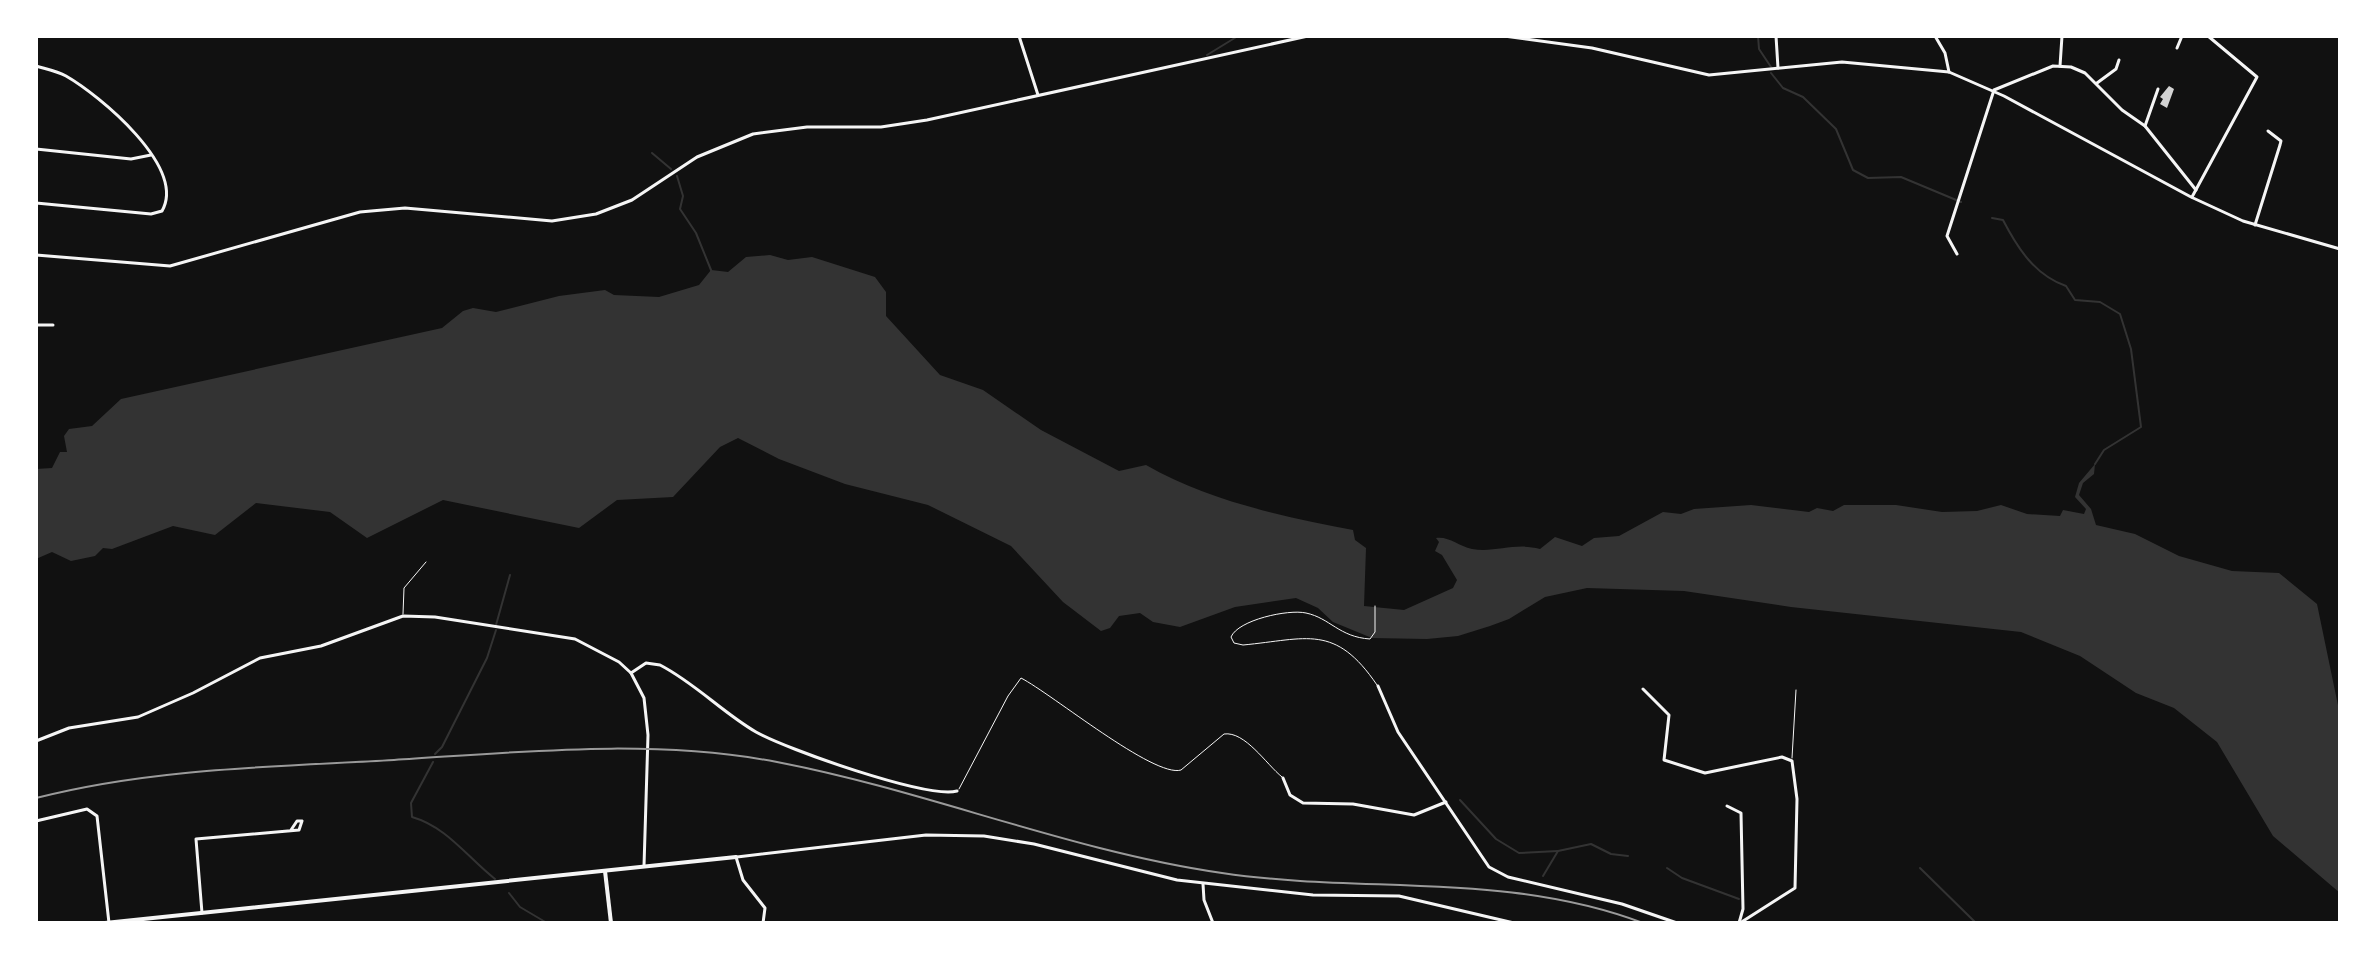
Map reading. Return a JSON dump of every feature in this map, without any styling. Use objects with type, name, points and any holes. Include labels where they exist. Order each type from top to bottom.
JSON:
[{"type":"main road","points":[[108,923],[736,857]]},
{"type":"main road","points":[[605,871],[611,923]]},
{"type":"street","points":[[1019,36],[1038,95]]},
{"type":"street","points":[[36,255],[170,266],[360,212],[391,208],[552,221],[574,219],[632,200],[697,157],[753,134],[807,127],[881,127],[1308,36]]},
{"type":"street","points":[[1504,36],[1566,44],[1696,74],[1724,75],[1842,62],[1949,72],[1994,90],[2191,197],[2255,225],[2340,249]]},
{"type":"street","points":[[1776,36],[1778,68]]},
{"type":"street","points":[[1935,36],[1945,53],[1949,72]]},
{"type":"street","points":[[2060,66],[2062,36]]},
{"type":"street","points":[[2177,48],[2182,36]]},
{"type":"street","points":[[2191,197],[2257,77],[2208,36]]},
{"type":"street","points":[[2097,83],[2116,69],[2119,60]]},
{"type":"street","points":[[36,66],[65,76],[82,87],[138,133],[152,155],[165,191],[162,211],[151,214],[36,203]]},
{"type":"street","points":[[1957,254],[1947,236],[1994,90],[2041,70],[2060,66],[2085,73],[2111,101],[2145,126],[2196,190]]},
{"type":"street","points":[[2145,126],[2158,89]]},
{"type":"street","points":[[2255,225],[2281,141],[2268,131]]},
{"type":"street","points":[[36,149],[131,159],[152,155]]},
{"type":"street","points":[[36,325],[53,325]]},
{"type":"street","points":[[36,741],[69,728],[138,717],[260,658],[321,646],[403,616],[435,617],[575,639],[619,662],[631,673],[644,698],[648,735],[644,866]]},
{"type":"street","points":[[631,673],[646,663],[660,665],[770,739],[861,772],[926,789],[957,791]]},
{"type":"street","points":[[1378,686],[1398,732],[1477,854],[1498,873],[1622,904],[1677,923]]},
{"type":"street","points":[[1643,689],[1669,715],[1664,760],[1705,773],[1782,757],[1792,761],[1797,799],[1795,888],[1740,923]]},
{"type":"street","points":[[1283,778],[1290,795],[1303,803],[1353,804],[1414,815],[1446,802]]},
{"type":"street","points":[[1727,806],[1741,813],[1743,909],[1740,923]]},
{"type":"street","points":[[36,821],[87,809],[97,816],[108,923]]},
{"type":"street","points":[[202,913],[196,839],[291,830]]},
{"type":"street","points":[[763,923],[765,908],[743,880],[736,857],[926,835],[966,835],[1034,844],[1145,874],[1203,884],[1313,895],[1399,896],[1514,923]]},
{"type":"street","points":[[1203,884],[1204,900],[1213,923]]},
{"type":"lane","points":[[1566,36],[1566,44]]},
{"type":"lane","points":[[403,616],[401,594],[426,562]]},
{"type":"lane","points":[[1375,606],[1375,632],[1370,639],[1350,636],[1312,615],[1298,612],[1241,626],[1231,637],[1234,643],[1243,645],[1327,639],[1355,657],[1378,686]]},
{"type":"lane","points":[[957,791],[1021,678],[1123,747],[1173,771],[1181,770],[1224,734],[1232,733],[1245,741],[1283,778]]},
{"type":"lane","points":[[1792,761],[1796,690]]},
{"type":"shaded area","points":[[770,255],[788,260],[812,257],[875,277],[886,292],[886,316],[940,375],[983,390],[1041,430],[1119,471],[1146,465],[1220,498],[1272,513],[1353,530],[1355,540],[1366,548],[1364,606],[1404,610],[1453,588],[1457,580],[1442,555],[1435,551],[1439,542],[1436,538],[1481,550],[1540,549],[1555,537],[1582,546],[1594,538],[1619,536],[1663,512],[1681,514],[1694,509],[1751,505],[1809,512],[1817,508],[1833,511],[1844,505],[1896,505],[1942,512],[1977,511],[2001,505],[2027,514],[2060,516],[2063,510],[2084,514],[2086,509],[2075,497],[2079,483],[2095,464],[2094,474],[2083,483],[2079,495],[2091,509],[2096,525],[2135,534],[2179,556],[2232,571],[2279,573],[2317,604],[2340,715],[2340,893],[2273,836],[2217,742],[2174,708],[2136,693],[2080,656],[2021,632],[1791,607],[1684,591],[1587,588],[1545,597],[1509,619],[1490,626],[1458,636],[1427,639],[1372,638],[1333,622],[1318,608],[1296,598],[1235,607],[1180,627],[1153,622],[1140,613],[1119,616],[1110,628],[1101,631],[1063,602],[1011,546],[928,505],[845,484],[779,459],[738,438],[720,447],[673,497],[617,500],[579,528],[443,500],[367,538],[330,512],[256,503],[215,535],[173,526],[112,549],[103,548],[95,556],[71,561],[52,552],[36,559],[36,469],[52,468],[60,452],[67,452],[64,436],[69,429],[92,426],[121,399],[442,328],[463,311],[473,308],[496,312],[559,296],[605,290],[614,295],[659,297],[699,285],[711,270],[728,272],[746,257]]},
{"type":"building","points":[[2169,86],[2174,89],[2167,108],[2160,104],[2163,99],[2160,97]]},
{"type":"waterway","points":[[1207,55],[1238,36]]},
{"type":"waterway","points":[[1758,36],[1759,49],[1771,67]]},
{"type":"waterway","points":[[1771,73],[1783,88],[1803,97],[1836,129],[1853,170],[1868,178],[1901,177],[1961,202]]},
{"type":"waterway","points":[[652,153],[671,169]]},
{"type":"waterway","points":[[677,176],[683,196],[680,209],[696,233],[711,270]]},
{"type":"waterway","points":[[1992,218],[2003,220],[2028,260],[2045,275],[2066,286],[2075,300],[2100,302],[2120,314],[2131,349],[2141,427],[2104,450],[2095,464]]},
{"type":"waterway","points":[[496,625],[510,575]]},
{"type":"waterway","points":[[435,754],[442,747],[487,658],[496,630]]},
{"type":"waterway","points":[[433,762],[411,803],[412,817],[446,835],[495,879]]},
{"type":"waterway","points":[[1460,800],[1496,839],[1519,853],[1558,851]]},
{"type":"waterway","points":[[1543,876],[1558,851],[1591,844],[1611,854],[1628,856]]},
{"type":"waterway","points":[[1667,868],[1682,878],[1739,899]]},
{"type":"waterway","points":[[1920,868],[1976,923]]},
{"type":"waterway","points":[[509,893],[520,907],[547,923]]},
{"type":"railway","points":[[36,798],[124,780],[214,770],[538,751],[682,750],[777,762],[833,774],[1054,836],[1165,863],[1275,879],[1434,886],[1539,896],[1591,907],[1643,923]]}]
